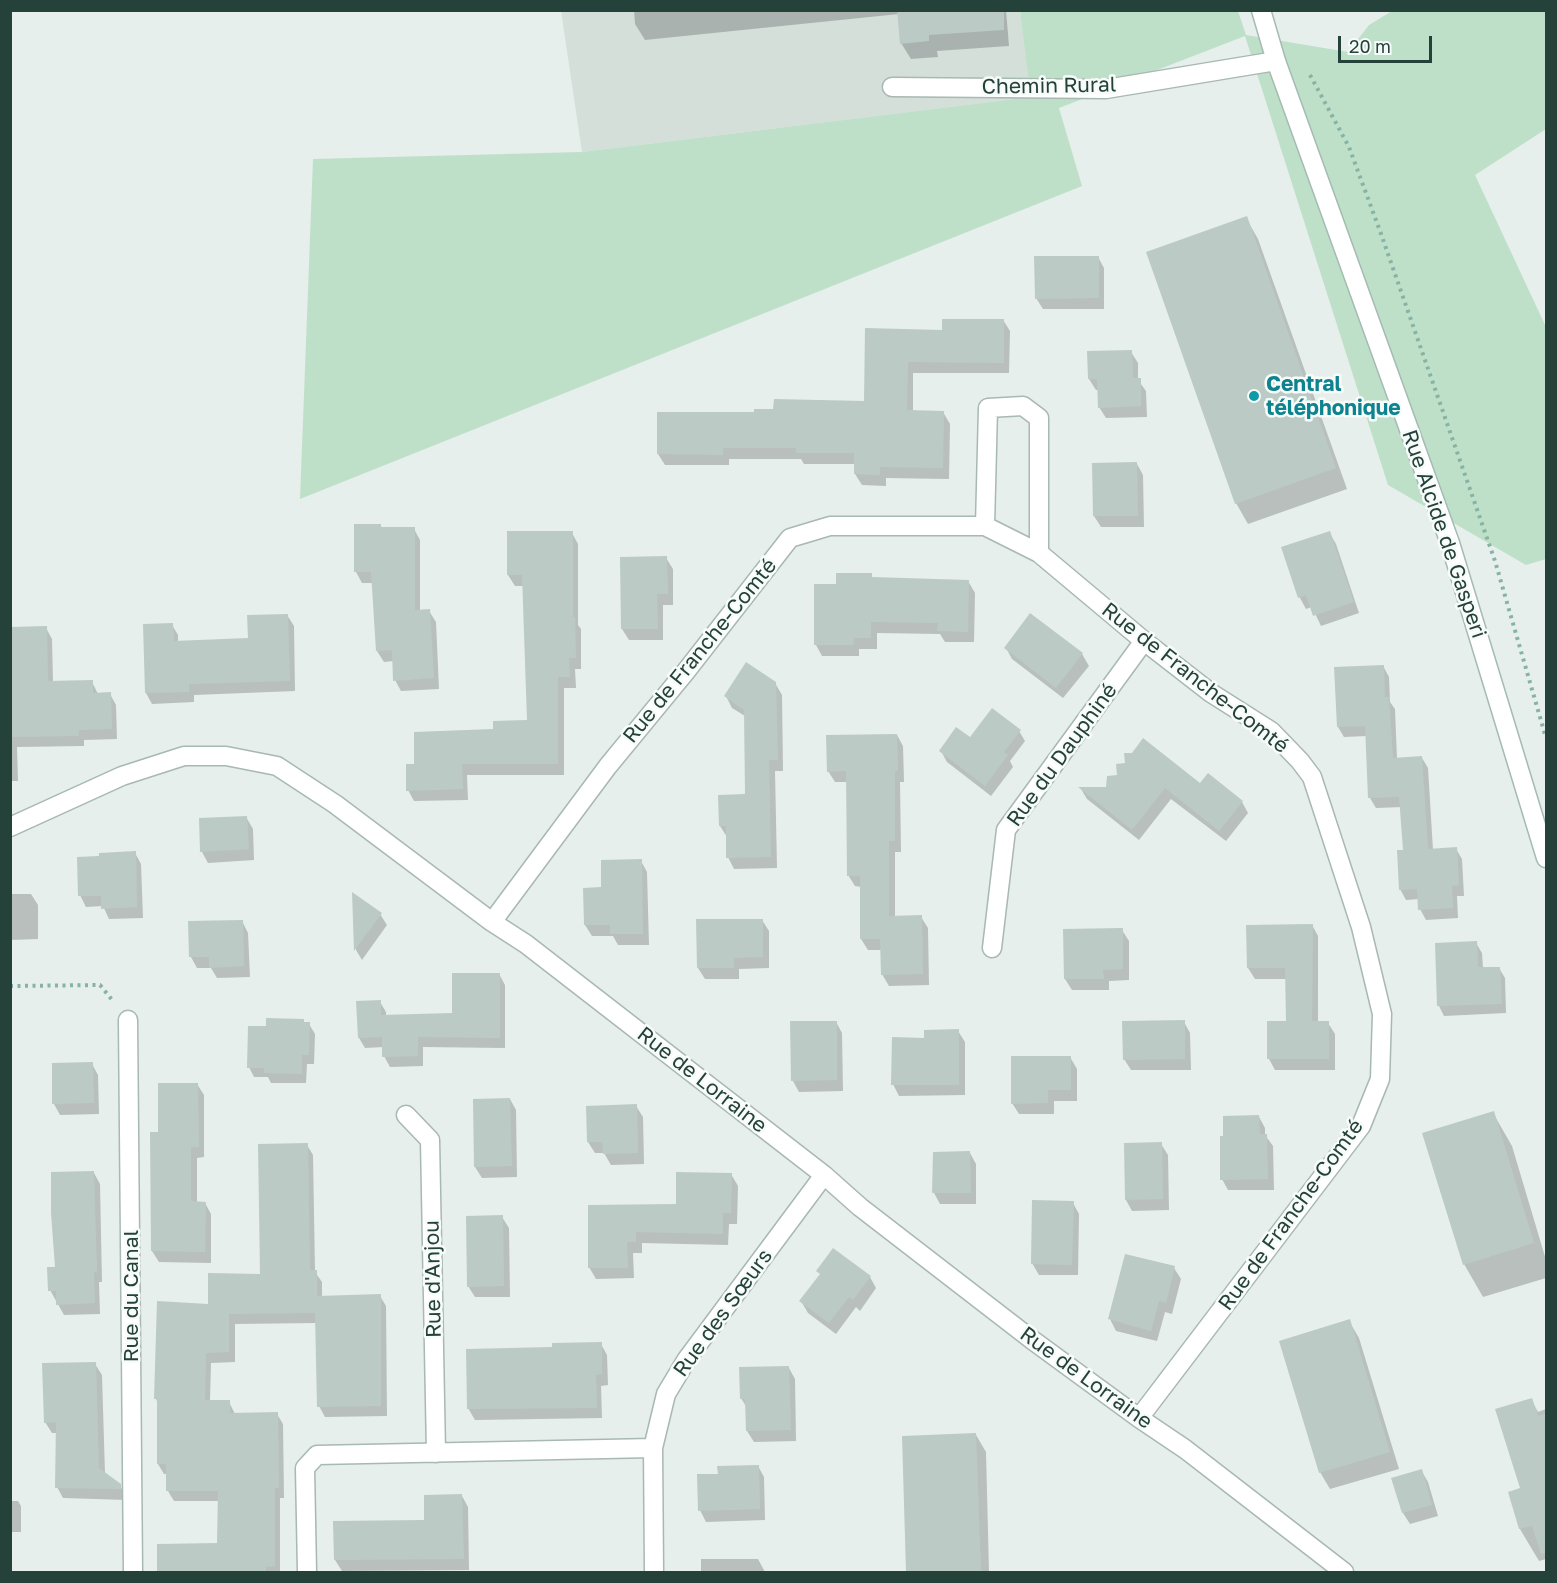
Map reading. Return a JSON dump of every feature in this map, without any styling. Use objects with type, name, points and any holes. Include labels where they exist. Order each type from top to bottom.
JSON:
[{"type":"street","name":"Rue Alcide de Gasperi","points":[[1261,10],[1276,61],[1450,543],[1546,858]]},
{"type":"street","name":"Chemin Rural","points":[[892,87],[1106,89],[1276,61]]},
{"type":"street","points":[[985,526],[988,408],[1023,406],[1040,418],[1039,554]]},
{"type":"street","name":"Rue de Franche-Comté","points":[[492,922],[608,765],[687,670],[790,538],[830,526],[985,526],[1039,554],[1211,693],[1270,731],[1300,761],[1312,777],[1361,927],[1382,1014],[1380,1079],[1361,1126],[1139,1418]]},
{"type":"street","name":"Rue du Dauphiné","points":[[992,948],[1006,830],[1144,641]]},
{"type":"street","name":"Rue de Lorraine","points":[[10,827],[122,776],[184,756],[226,756],[277,766],[335,804],[492,922],[526,944],[1022,1331],[1139,1418],[1185,1449],[1344,1572]]},
{"type":"street","name":"Rue du Canal","points":[[128,1020],[133,1572]]},
{"type":"street","name":"Rue d'Anjou","points":[[406,1115],[430,1140],[436,1453]]},
{"type":"street","name":"Rue des Sœurs","points":[[654,1572],[653,1448],[666,1394],[687,1359],[824,1175]]},
{"type":"street","points":[[307,1572],[305,1468],[316,1455],[653,1448]]},
{"type":"path","points":[[1310,73],[1349,147],[1380,231],[1495,561],[1546,738]]},
{"type":"path","points":[[10,986],[100,985],[128,1020]]},
{"type":"shaded area","points":[[561,11],[1020,11],[1032,97],[582,152]]},
{"type":"green space","points":[[1020,11],[1238,11],[1246,35],[1348,52],[1369,25],[1392,11],[1546,11],[1546,129],[1475,175],[1546,327],[1546,559],[1526,565],[1388,485],[1245,36],[1059,108],[1082,186],[300,499],[313,159],[582,152],[1031,97]]},
{"type":"building","points":[[897,10],[1004,10],[1004,30],[929,35],[929,41],[900,44]]},
{"type":"building","name":"Central téléphonique","points":[[1247,216],[1336,468],[1235,504],[1146,252]]},
{"type":"building","points":[[1034,256],[1099,256],[1099,298],[1035,299]]},
{"type":"building","points":[[942,319],[1004,319],[1004,363],[908,362],[907,410],[944,411],[943,468],[880,467],[880,475],[854,474],[854,453],[796,453],[796,448],[723,448],[723,455],[657,454],[657,412],[754,412],[754,409],[773,409],[774,399],[864,401],[865,328],[942,330]]},
{"type":"building","points":[[1132,350],[1133,378],[1141,378],[1141,406],[1098,408],[1097,379],[1088,379],[1087,351]]},
{"type":"building","points":[[1137,462],[1138,516],[1093,516],[1092,463]]},
{"type":"building","points":[[354,524],[415,527],[415,610],[430,609],[434,678],[393,681],[392,650],[376,651],[371,572],[354,572]]},
{"type":"building","points":[[507,531],[573,531],[573,617],[575,617],[576,658],[569,658],[570,677],[558,677],[558,764],[462,764],[463,789],[406,791],[406,764],[414,764],[414,732],[493,729],[493,721],[527,720],[522,575],[507,575]]},
{"type":"building","points":[[1330,531],[1354,602],[1313,616],[1306,595],[1298,598],[1281,547]]},
{"type":"building","points":[[667,556],[668,594],[657,594],[658,629],[621,629],[620,557]]},
{"type":"building","points":[[836,573],[872,573],[872,577],[969,580],[968,632],[937,631],[938,623],[871,622],[871,638],[854,638],[853,645],[814,645],[814,584],[836,584]]},
{"type":"building","points":[[1030,613],[1083,653],[1056,688],[1004,648]]},
{"type":"building","points":[[288,614],[290,681],[189,684],[189,692],[145,693],[143,624],[173,623],[174,641],[248,638],[247,615]]},
{"type":"building","points":[[47,626],[48,681],[93,680],[93,693],[111,692],[112,729],[79,730],[79,736],[10,737],[10,627]]},
{"type":"building","points":[[746,662],[776,682],[778,760],[769,760],[771,857],[726,858],[726,826],[719,826],[718,795],[745,794],[744,710],[724,696]]},
{"type":"building","points":[[1384,665],[1385,697],[1389,697],[1393,758],[1422,756],[1428,849],[1457,847],[1459,885],[1452,886],[1453,908],[1418,910],[1417,889],[1399,890],[1397,850],[1403,850],[1399,797],[1368,798],[1365,726],[1337,727],[1334,667]]},
{"type":"building","points":[[992,708],[1021,730],[1004,752],[1008,755],[985,786],[939,751],[956,727],[970,737]]},
{"type":"building","points":[[897,734],[895,841],[889,841],[889,916],[922,915],[923,974],[881,975],[880,939],[860,939],[860,876],[847,876],[846,771],[827,772],[826,735]]},
{"type":"building","points":[[1143,738],[1200,783],[1208,773],[1243,801],[1219,831],[1165,788],[1132,830],[1078,787],[1106,787],[1107,776],[1117,775],[1116,764],[1125,763],[1124,753],[1132,753]]},
{"type":"building","points":[[247,816],[249,849],[200,852],[199,818]]},
{"type":"building","points":[[136,851],[137,907],[101,909],[101,896],[78,896],[77,857]]},
{"type":"building","points":[[642,859],[643,934],[610,934],[610,925],[584,925],[583,888],[601,887],[601,860]]},
{"type":"building","points":[[352,892],[382,913],[354,951]]},
{"type":"building","points":[[696,919],[763,919],[763,957],[734,958],[734,968],[697,968]]},
{"type":"building","points":[[243,920],[244,966],[209,968],[209,957],[189,957],[188,921]]},
{"type":"building","points":[[1313,924],[1312,1021],[1329,1021],[1329,1059],[1267,1059],[1267,1021],[1286,1021],[1285,968],[1247,968],[1246,925]]},
{"type":"building","points":[[1123,928],[1123,969],[1103,970],[1104,979],[1064,979],[1063,929]]},
{"type":"building","points":[[1477,941],[1478,967],[1500,967],[1502,1004],[1437,1006],[1435,943]]},
{"type":"building","points":[[452,973],[500,973],[500,1038],[418,1037],[418,1056],[382,1057],[382,1037],[358,1038],[356,1001],[381,1000],[381,1015],[452,1013]]},
{"type":"building","points":[[266,1018],[304,1019],[304,1022],[310,1022],[309,1055],[302,1055],[302,1074],[264,1073],[264,1068],[247,1068],[248,1026],[266,1026]]},
{"type":"building","points":[[1185,1020],[1185,1059],[1123,1060],[1122,1021]]},
{"type":"building","points":[[790,1021],[837,1021],[837,1080],[791,1081]]},
{"type":"building","points":[[959,1029],[959,1085],[891,1085],[892,1037],[924,1038],[924,1030]]},
{"type":"building","points":[[1011,1056],[1071,1056],[1071,1090],[1048,1090],[1048,1103],[1011,1104]]},
{"type":"building","points":[[93,1062],[94,1103],[52,1104],[52,1063]]},
{"type":"building","points":[[158,1083],[198,1083],[199,1147],[191,1147],[191,1201],[206,1202],[205,1252],[151,1251],[150,1132],[158,1132]]},
{"type":"building","points":[[510,1098],[512,1166],[474,1167],[473,1099]]},
{"type":"building","points":[[637,1104],[638,1153],[603,1154],[602,1142],[587,1142],[586,1106]]},
{"type":"building","points":[[1494,1111],[1534,1243],[1463,1265],[1422,1133]]},
{"type":"building","points":[[1259,1115],[1260,1134],[1267,1134],[1268,1179],[1220,1180],[1220,1136],[1223,1136],[1223,1116]]},
{"type":"building","points":[[1162,1142],[1163,1199],[1125,1200],[1124,1143]]},
{"type":"building","points":[[308,1143],[310,1270],[317,1270],[317,1296],[381,1294],[381,1406],[317,1407],[315,1313],[229,1314],[229,1352],[206,1353],[205,1400],[230,1400],[230,1413],[278,1412],[279,1488],[275,1488],[275,1566],[266,1567],[266,1572],[157,1572],[157,1544],[217,1543],[218,1491],[166,1491],[166,1464],[157,1464],[157,1399],[154,1399],[157,1301],[208,1304],[208,1273],[260,1274],[258,1144]]},
{"type":"building","points":[[970,1151],[971,1193],[932,1193],[933,1152]]},
{"type":"building","points":[[94,1171],[97,1272],[94,1272],[95,1303],[56,1305],[56,1291],[48,1291],[47,1267],[55,1267],[51,1172]]},
{"type":"building","points":[[676,1172],[732,1173],[731,1213],[723,1213],[723,1234],[636,1232],[636,1242],[627,1242],[628,1268],[588,1268],[588,1205],[676,1204]]},
{"type":"building","points":[[1032,1200],[1074,1201],[1072,1265],[1031,1264]]},
{"type":"building","points":[[503,1215],[504,1286],[467,1287],[466,1216]]},
{"type":"building","points":[[833,1248],[871,1276],[853,1300],[849,1297],[829,1323],[799,1301],[820,1274],[816,1271]]},
{"type":"building","points":[[1125,1254],[1175,1266],[1166,1303],[1159,1301],[1151,1331],[1108,1319]]},
{"type":"building","points":[[1350,1319],[1390,1452],[1319,1473],[1279,1341]]},
{"type":"building","points":[[602,1342],[602,1374],[596,1375],[597,1408],[467,1409],[466,1349],[552,1347],[552,1343]]},
{"type":"building","points":[[96,1362],[99,1468],[121,1484],[121,1489],[55,1488],[56,1422],[44,1423],[42,1363]]},
{"type":"building","points":[[789,1366],[791,1430],[746,1431],[745,1399],[740,1399],[739,1367]]},
{"type":"building","points":[[1532,1398],[1538,1416],[1546,1414],[1546,1553],[1541,1554],[1532,1526],[1519,1529],[1508,1492],[1520,1488],[1495,1409]]},
{"type":"building","points":[[976,1433],[981,1572],[906,1572],[902,1436]]},
{"type":"building","points":[[759,1465],[760,1509],[698,1511],[697,1474],[718,1474],[717,1466]]},
{"type":"building","points":[[1422,1469],[1432,1505],[1402,1513],[1391,1478]]},
{"type":"building","points":[[462,1494],[464,1559],[334,1560],[333,1521],[424,1520],[424,1495]]},
{"type":"place","name":"Central téléphonique","points":[[1254,396]]}]
